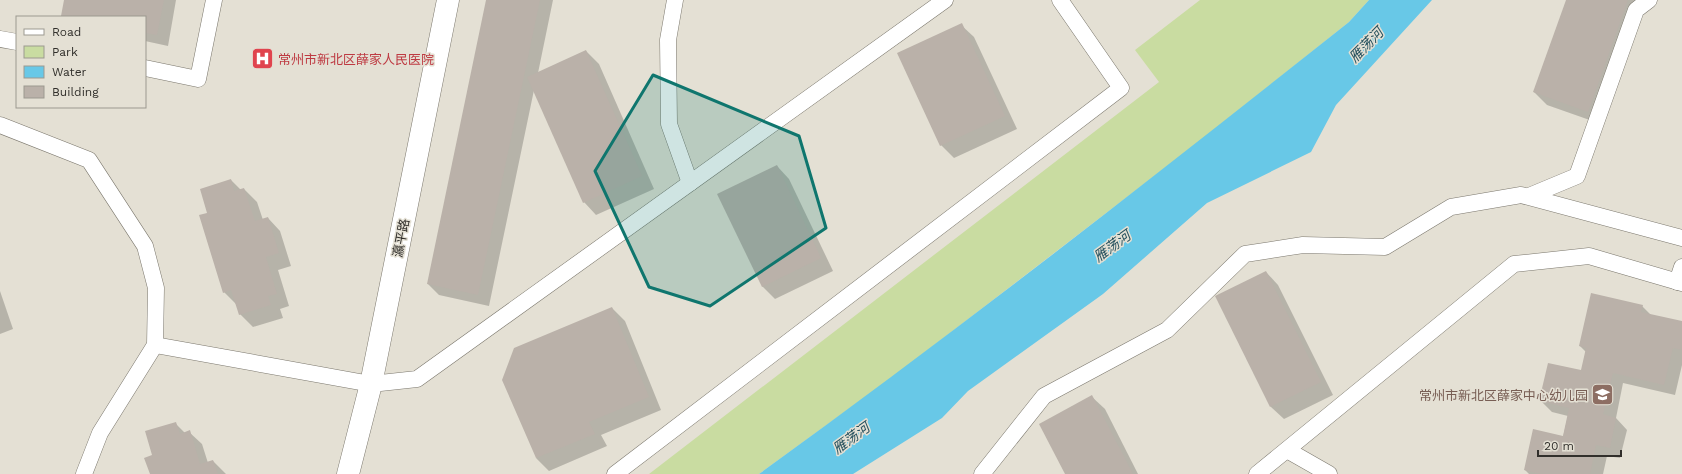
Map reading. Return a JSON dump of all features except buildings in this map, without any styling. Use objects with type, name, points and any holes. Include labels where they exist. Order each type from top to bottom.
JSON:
[{"type":"street","name":"瀛平路","points":[[348,474],[371,384],[448,0]]},
{"type":"lane","points":[[146,68],[198,79],[214,0]]},
{"type":"lane","points":[[675,0],[668,40],[669,124],[690,183]]},
{"type":"lane","points":[[155,345],[371,384],[417,379],[945,0]]},
{"type":"lane","points":[[615,474],[1121,88],[1060,0]]},
{"type":"lane","points":[[1528,196],[1578,176],[1636,10],[1648,0]]},
{"type":"lane","points":[[0,39],[16,42]]},
{"type":"lane","points":[[0,125],[89,160],[145,246],[156,288],[155,345],[100,432],[84,474]]},
{"type":"lane","points":[[982,474],[1044,396],[1167,330],[1246,254],[1303,245],[1385,247],[1451,207],[1521,194],[1682,238]]},
{"type":"lane","points":[[1257,474],[1514,264],[1589,256],[1680,277]]},
{"type":"lane","points":[[1287,450],[1329,474]]},
{"type":"highlighted area","points":[[653,75],[799,136],[826,228],[710,306],[649,287],[595,171]]},
{"type":"green space","points":[[1200,0],[1369,0],[1349,22],[1196,144],[890,379],[759,474],[649,474],[1159,82],[1135,50]]},
{"type":"water","name":"雁荡河","points":[[1369,0],[1432,0],[1336,105],[1311,152],[1207,203],[1103,294],[968,391],[942,418],[853,474],[759,474],[909,364],[1130,194],[1349,22]]},
{"type":"place","name":"常州市新北区薛家人民医院","points":[[263,59]]},
{"type":"place","name":"常州市新北区薛家中心幼儿园","points":[[1603,395]]}]
